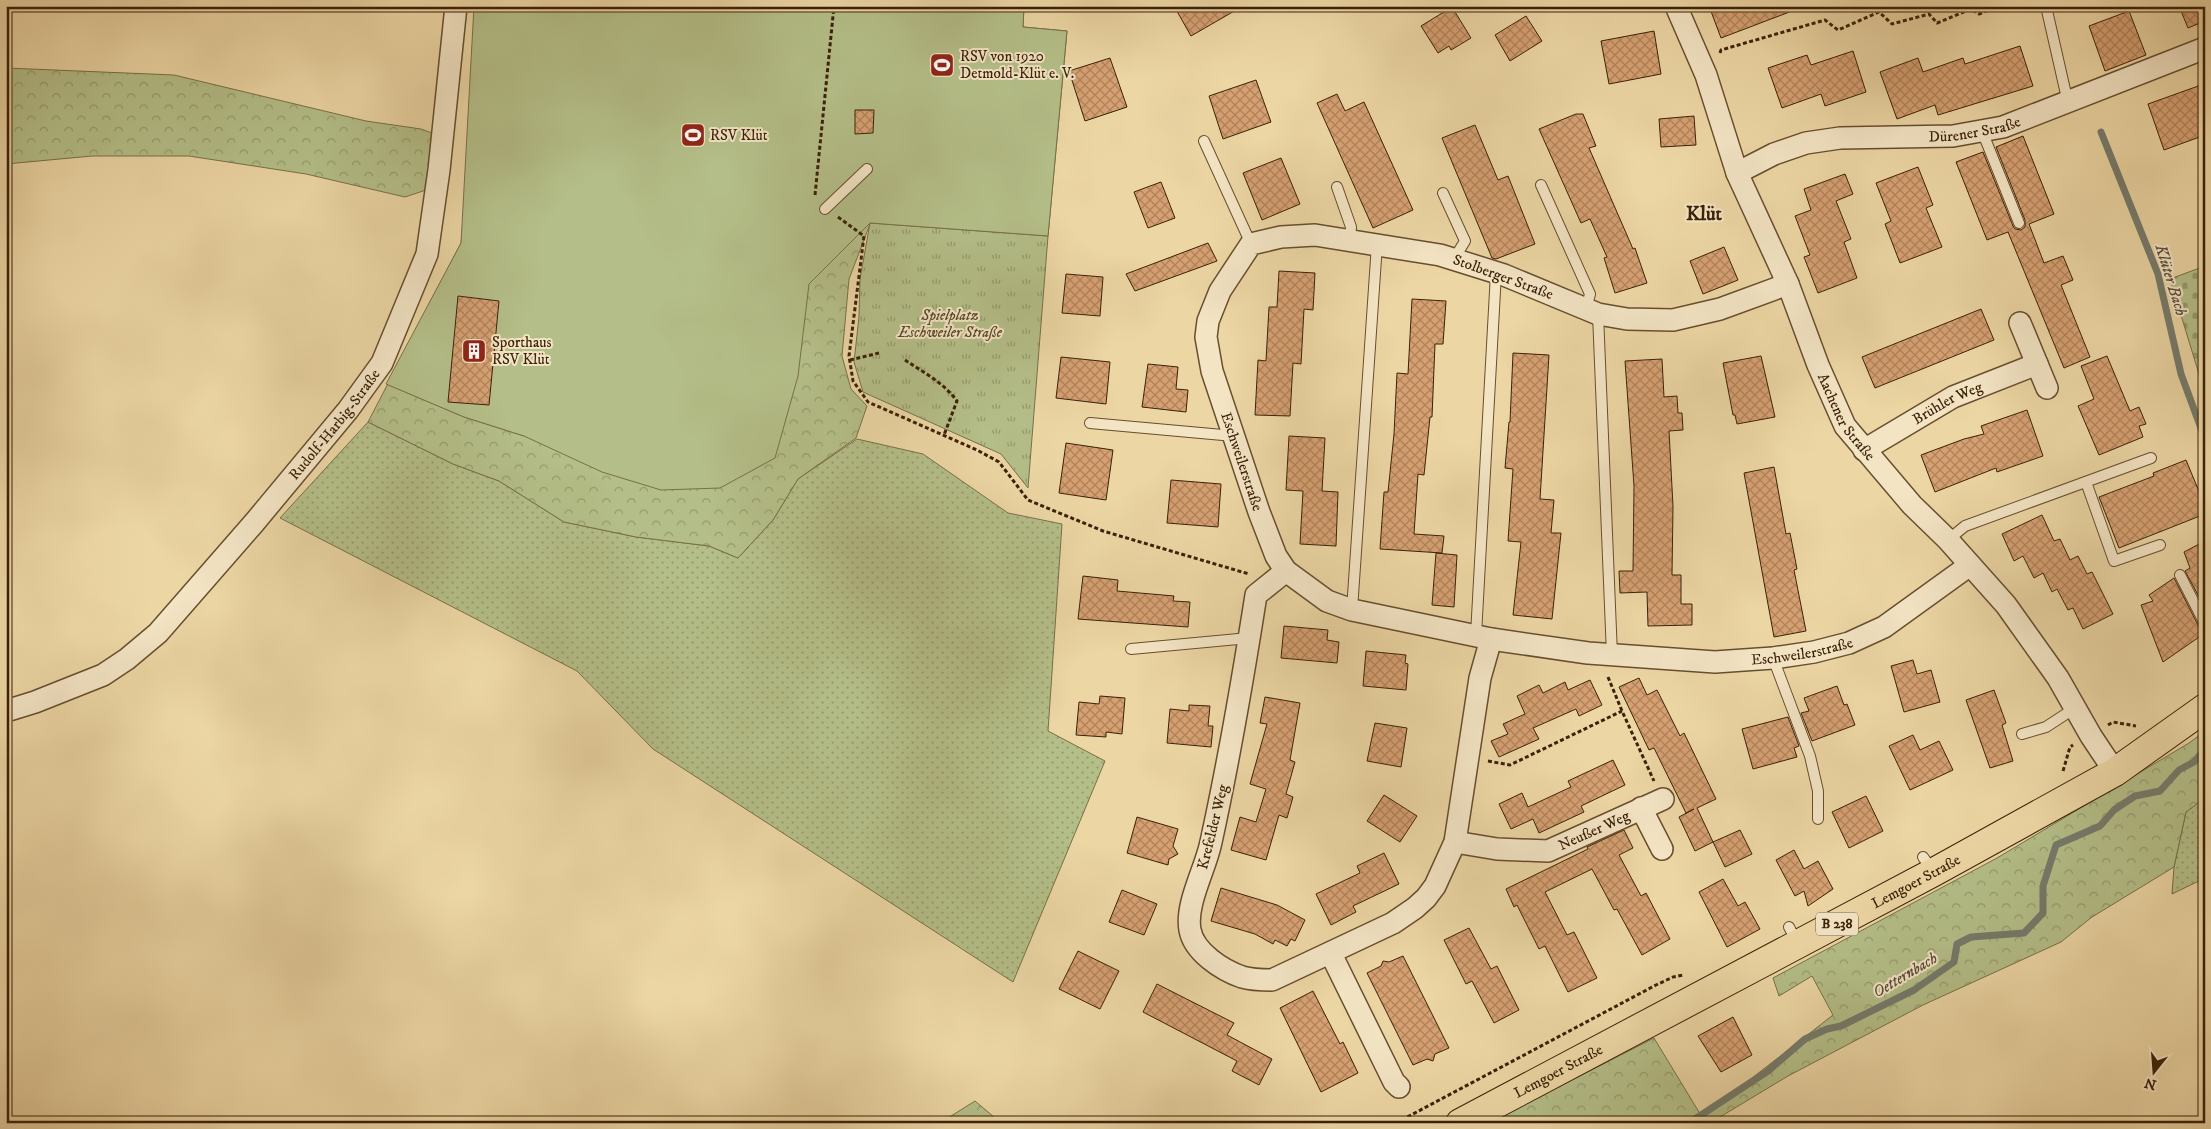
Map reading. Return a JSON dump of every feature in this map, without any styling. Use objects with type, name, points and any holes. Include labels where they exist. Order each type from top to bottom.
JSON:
[{"type":"main road","name":"Lemgoer Straße","points":[[1460,1123],[1794,936],[1928,865],[2115,772],[2205,708]]},
{"type":"street","name":"Rudolf-Harbig-Straße","points":[[6,711],[35,702],[103,675],[127,659],[158,633],[348,410],[382,363],[427,254],[439,170],[456,6]]},
{"type":"street","name":"Aachener Straße","points":[[1676,6],[1706,75],[1737,173],[1788,284],[1818,365],[1845,426],[1912,504],[1948,540],[2006,605],[2058,678],[2115,772]]},
{"type":"street","name":"Dürener Straße","points":[[1737,173],[1774,154],[1806,143],[1840,138],[1953,136],[2003,127],[2205,48]]},
{"type":"street","name":"Stolberger Straße","points":[[1251,244],[1290,236],[1315,235],[1376,244],[1454,260],[1496,273],[1592,311],[1627,319],[1673,320],[1720,309],[1788,284]]},
{"type":"street","name":"Eschweilerstraße","points":[[1251,244],[1228,277],[1214,306],[1206,337],[1212,371],[1276,556],[1286,571],[1327,601],[1352,610],[1484,637],[1612,656],[1715,662],[1773,658],[1814,652],[1849,642],[1884,627],[1970,565]]},
{"type":"street","points":[[2020,323],[2047,388]]},
{"type":"street","name":"Brühler Weg","points":[[1864,450],[1953,397],[2037,364]]},
{"type":"street","name":"Krefelder Weg","points":[[1286,571],[1256,594],[1232,747],[1211,845],[1189,915],[1190,932],[1199,950],[1219,965],[1241,977],[1272,980],[1331,954],[1393,923],[1426,898],[1446,865],[1455,842],[1480,678],[1484,637]]},
{"type":"street","name":"Neußer Weg","points":[[1455,842],[1497,849],[1548,851],[1663,799]]},
{"type":"street","name":"Neußer Weg","points":[[1641,808],[1662,849]]},
{"type":"street","points":[[1331,954],[1394,1082],[1399,1087]]},
{"type":"lane","points":[[2046,6],[2068,103]]},
{"type":"lane","points":[[1982,131],[2019,223]]},
{"type":"lane","points":[[1204,141],[1251,244]]},
{"type":"lane","points":[[825,209],[867,169]]},
{"type":"lane","points":[[1541,185],[1590,294],[1612,656]]},
{"type":"lane","points":[[1337,187],[1351,227],[1350,241]]},
{"type":"lane","points":[[1443,193],[1465,241],[1454,260]]},
{"type":"lane","points":[[1352,610],[1376,244]]},
{"type":"lane","points":[[1484,637],[1496,273]]},
{"type":"lane","points":[[1090,423],[1235,436]]},
{"type":"lane","points":[[1948,540],[1965,526],[2151,458]]},
{"type":"lane","points":[[2086,482],[2114,561],[2160,545]]},
{"type":"lane","points":[[2180,575],[2205,624]]},
{"type":"lane","points":[[1131,649],[1249,638]]},
{"type":"lane","points":[[1773,658],[1810,756],[1818,791],[1818,819]]},
{"type":"lane","points":[[2022,734],[2046,727],[2075,708]]},
{"type":"path","points":[[814,203],[834,6]]},
{"type":"path","points":[[1706,75],[1721,50],[1825,20],[1838,30],[1880,12],[1892,24],[1929,14],[1937,23],[1971,9],[1979,14],[1998,6]]},
{"type":"path","points":[[825,209],[864,236],[850,360],[853,381],[868,402],[977,450],[999,462],[1028,500],[1103,531],[1258,576],[1286,571]]},
{"type":"path","points":[[850,360],[879,353]]},
{"type":"path","points":[[905,360],[940,383],[957,401],[944,435]]},
{"type":"path","points":[[1614,692],[1663,799]]},
{"type":"path","points":[[1468,757],[1510,765],[1622,711]]},
{"type":"path","points":[[1396,1123],[1656,985],[1673,977],[1691,973]]},
{"type":"green space","points":[[474,6],[1024,6],[1023,27],[1067,31],[1048,236],[870,223],[809,284],[798,376],[775,458],[720,488],[661,490],[602,472],[524,436],[464,417],[386,384],[461,243]]},
{"type":"green space","points":[[842,6],[1024,6],[1023,27],[1067,31],[1048,236],[870,224],[849,279],[842,356],[851,389],[867,406],[856,438],[798,479],[773,520],[738,558],[709,546],[636,537],[564,522],[499,481],[453,464],[368,422],[388,384],[464,417],[524,436]]},
{"type":"green space","points":[[6,68],[174,75],[366,121],[421,129],[432,133],[426,190],[405,197],[306,174],[189,156],[92,156],[6,164]]},
{"type":"green space","points":[[473,126],[505,190],[392,376],[461,243]]},
{"type":"green space","name":"Spielplatz Eschweiler Straße","points":[[870,223],[1048,236],[1028,488],[1001,454],[863,392],[854,362],[859,317],[860,279]]},
{"type":"green space","points":[[2205,266],[2205,394],[2170,279]]},
{"type":"green space","points":[[368,422],[453,464],[499,481],[564,522],[636,537],[709,546],[738,558],[773,520],[798,479],[857,439],[923,454],[1008,513],[1062,524],[1048,731],[1105,761],[1013,982],[653,749],[577,671],[280,518]]},
{"type":"green space","points":[[2205,731],[2205,798],[2186,812],[2174,867],[2092,917],[2061,942],[1923,1005],[1788,1076],[1710,1123],[1593,1121],[1488,1123],[1654,1038],[1702,1117],[1833,1015],[1812,976],[1779,996],[1773,978],[1997,858],[2189,743]]},
{"type":"green space","points":[[2205,798],[2205,878],[2172,894],[2174,867],[2186,812]]},
{"type":"green space","points":[[975,1101],[1001,1123],[940,1123]]},
{"type":"building","points":[[1174,6],[1243,6],[1191,36]]},
{"type":"building","points":[[1709,6],[1800,6],[1800,8],[1721,38]]},
{"type":"building","points":[[2179,6],[2205,6],[2205,21],[2188,28]]},
{"type":"building","points":[[1452,7],[1471,38],[1451,50],[1449,46],[1438,53],[1421,26]]},
{"type":"building","points":[[2129,11],[2146,55],[2105,71],[2089,26]]},
{"type":"building","points":[[1526,16],[1542,41],[1510,61],[1495,35]]},
{"type":"building","points":[[1654,31],[1661,74],[1609,84],[1601,41]]},
{"type":"building","points":[[2020,46],[2033,86],[1938,115],[1935,105],[1897,119],[1880,72],[1918,58],[1923,72],[1963,58],[1965,64]]},
{"type":"building","points":[[1853,51],[1866,92],[1825,106],[1821,94],[1782,108],[1768,68],[1807,55],[1811,65]]},
{"type":"building","points":[[1110,58],[1127,107],[1085,121],[1069,71]]},
{"type":"building","points":[[1256,80],[1271,122],[1223,139],[1209,96]]},
{"type":"building","points":[[2201,85],[2205,95],[2205,135],[2164,150],[2148,104]]},
{"type":"building","points":[[1337,94],[1345,111],[1364,102],[1413,210],[1373,228],[1317,103]]},
{"type":"building","points":[[855,110],[874,110],[873,133],[855,134]]},
{"type":"building","points":[[1576,114],[1583,114],[1596,146],[1589,148],[1633,249],[1635,248],[1647,283],[1615,293],[1604,258],[1607,257],[1590,219],[1581,223],[1539,129]]},
{"type":"building","points":[[1694,116],[1696,145],[1661,147],[1659,119]]},
{"type":"building","points":[[1475,125],[1498,180],[1508,176],[1535,244],[1496,259],[1492,258],[1442,138]]},
{"type":"building","points":[[2023,136],[2054,214],[2029,224],[2044,263],[2063,256],[2073,280],[2061,285],[2090,357],[2064,368],[2008,232],[1987,240],[1956,162],[1983,152],[2013,226],[2015,229],[2021,230],[2025,227],[2025,220],[1996,147]]},
{"type":"building","points":[[1281,158],[1300,204],[1262,220],[1243,173]]},
{"type":"building","points":[[1918,167],[1933,205],[1926,208],[1942,247],[1900,263],[1885,224],[1891,221],[1876,183]]},
{"type":"building","points":[[1845,174],[1853,194],[1836,201],[1851,239],[1844,242],[1857,278],[1818,293],[1804,257],[1810,255],[1795,216],[1811,210],[1804,189]]},
{"type":"building","points":[[1161,182],[1175,218],[1148,228],[1134,192]]},
{"type":"building","points":[[1208,243],[1217,261],[1135,291],[1126,274]]},
{"type":"building","points":[[1724,247],[1738,280],[1703,294],[1690,261]]},
{"type":"building","points":[[1279,271],[1315,273],[1313,310],[1304,309],[1301,364],[1293,363],[1290,416],[1255,415],[1258,360],[1266,361],[1269,307],[1277,307]]},
{"type":"building","points":[[1066,274],[1103,277],[1100,316],[1062,313]]},
{"type":"building","name":"Sporthaus RSV Klüt","points":[[458,296],[499,301],[489,405],[448,402]]},
{"type":"building","points":[[1412,299],[1446,301],[1443,344],[1435,344],[1432,417],[1430,417],[1424,475],[1418,474],[1414,534],[1444,536],[1442,553],[1380,549],[1384,492],[1388,492],[1394,434],[1397,373],[1408,374]]},
{"type":"building","points":[[1981,309],[1994,340],[1875,388],[1862,357]]},
{"type":"building","points":[[1513,353],[1549,355],[1540,499],[1554,500],[1551,533],[1561,533],[1552,619],[1513,615],[1521,542],[1508,541],[1513,469],[1505,468],[1510,422]]},
{"type":"building","points":[[1761,356],[1775,417],[1737,424],[1735,415],[1733,415],[1723,363]]},
{"type":"building","points":[[2107,356],[2130,411],[2139,407],[2146,424],[2139,426],[2143,437],[2099,455],[2078,406],[2094,399],[2081,366]]},
{"type":"building","points":[[1061,357],[1110,362],[1106,404],[1056,398]]},
{"type":"building","points":[[1662,359],[1664,397],[1677,396],[1678,413],[1682,413],[1683,430],[1669,431],[1673,506],[1672,575],[1681,575],[1681,604],[1692,604],[1692,625],[1648,626],[1647,592],[1620,593],[1619,571],[1633,571],[1634,486],[1625,361]]},
{"type":"building","points":[[1148,364],[1178,367],[1176,389],[1188,390],[1186,412],[1142,407]]},
{"type":"building","points":[[2027,410],[2043,456],[1997,472],[1996,468],[1935,492],[1921,455],[1964,439],[1984,434],[1981,426]]},
{"type":"building","points":[[1289,436],[1325,438],[1322,491],[1338,492],[1336,546],[1300,544],[1303,491],[1286,490]]},
{"type":"building","points":[[1066,443],[1113,450],[1106,500],[1059,493]]},
{"type":"building","points":[[2186,460],[2205,506],[2205,514],[2119,548],[2099,497],[2154,476],[2153,473]]},
{"type":"building","points":[[1774,467],[1786,534],[1790,533],[1797,569],[1794,570],[1806,631],[1774,637],[1744,473]]},
{"type":"building","points":[[1171,480],[1221,484],[1218,527],[1167,523]]},
{"type":"building","points":[[2042,515],[2054,541],[2060,539],[2070,560],[2078,556],[2087,574],[2092,572],[2113,614],[2083,629],[2073,608],[2068,610],[2057,589],[2052,592],[2043,573],[2034,578],[2023,556],[2014,561],[2002,534]]},
{"type":"building","points":[[2205,541],[2205,608],[2185,571],[2190,568],[2184,552]]},
{"type":"building","points":[[1436,553],[1457,555],[1454,607],[1432,605]]},
{"type":"building","points":[[1083,576],[1118,580],[1117,591],[1174,596],[1173,601],[1190,602],[1188,627],[1078,619]]},
{"type":"building","points":[[2174,578],[2199,627],[2205,633],[2163,662],[2141,605],[2153,601],[2149,595]]},
{"type":"building","points":[[1284,626],[1328,630],[1327,640],[1339,642],[1337,663],[1281,658]]},
{"type":"building","points":[[1366,651],[1406,655],[1405,663],[1408,664],[1406,690],[1363,686]]},
{"type":"building","points":[[1913,660],[1917,674],[1931,670],[1940,702],[1904,712],[1891,666]]},
{"type":"building","points":[[1639,678],[1647,695],[1657,690],[1680,736],[1684,733],[1716,799],[1697,808],[1713,842],[1695,851],[1679,817],[1694,809],[1686,813],[1654,748],[1649,750],[1619,687]]},
{"type":"building","points":[[1590,680],[1602,705],[1579,716],[1576,709],[1533,728],[1539,739],[1499,757],[1491,741],[1508,734],[1503,724],[1525,714],[1517,696],[1539,685],[1543,693],[1565,682],[1568,690]]},
{"type":"building","points":[[1837,686],[1844,705],[1847,704],[1855,725],[1812,741],[1801,713],[1809,711],[1804,698]]},
{"type":"building","points":[[1994,690],[2006,723],[2002,725],[2013,761],[1990,768],[1966,700]]},
{"type":"building","points":[[1100,696],[1125,698],[1122,734],[1106,732],[1106,737],[1076,735],[1079,702],[1099,704]]},
{"type":"building","points":[[1265,697],[1300,703],[1290,760],[1295,762],[1286,794],[1293,797],[1287,818],[1279,815],[1266,860],[1231,850],[1240,817],[1256,822],[1266,789],[1250,784],[1267,724],[1260,723]]},
{"type":"building","points":[[1189,705],[1210,706],[1208,726],[1213,726],[1211,747],[1167,743],[1170,709],[1189,711]]},
{"type":"building","points":[[1788,717],[1799,746],[1794,748],[1797,757],[1753,769],[1742,729]]},
{"type":"building","points":[[1375,723],[1407,728],[1401,767],[1367,761]]},
{"type":"building","points":[[1913,735],[1920,750],[1939,741],[1953,770],[1910,790],[1889,746]]},
{"type":"building","points":[[1613,760],[1625,785],[1581,806],[1584,812],[1539,833],[1533,819],[1511,829],[1499,804],[1522,793],[1528,807],[1571,787],[1568,781]]},
{"type":"building","points":[[1384,795],[1417,816],[1400,842],[1367,821]]},
{"type":"building","points":[[1866,796],[1883,831],[1849,848],[1832,812]]},
{"type":"building","points":[[1137,817],[1178,829],[1173,846],[1178,854],[1169,859],[1168,865],[1127,853]]},
{"type":"building","points":[[1624,830],[1633,848],[1619,855],[1641,896],[1646,893],[1670,939],[1642,955],[1617,909],[1614,910],[1592,869],[1545,892],[1567,935],[1574,932],[1597,978],[1568,992],[1545,946],[1539,949],[1517,905],[1514,907],[1506,889]]},
{"type":"building","points":[[1740,830],[1752,854],[1725,867],[1713,842]]},
{"type":"building","points":[[1794,850],[1804,869],[1818,861],[1833,889],[1808,906],[1804,891],[1795,896],[1776,860]]},
{"type":"building","points":[[1384,853],[1399,884],[1353,906],[1356,912],[1331,925],[1316,894],[1360,873],[1357,866]]},
{"type":"building","points":[[1723,879],[1738,906],[1745,902],[1760,929],[1727,947],[1699,892]]},
{"type":"building","points":[[1221,888],[1277,905],[1305,920],[1295,941],[1291,939],[1287,946],[1275,940],[1273,944],[1255,934],[1211,921]]},
{"type":"building","points":[[1122,890],[1157,904],[1144,935],[1109,922]]},
{"type":"building","points":[[1469,928],[1491,969],[1497,966],[1519,1010],[1494,1023],[1472,981],[1466,984],[1444,940]]},
{"type":"building","points":[[1078,951],[1119,971],[1100,1009],[1059,989]]},
{"type":"building","points":[[1403,956],[1449,1048],[1435,1054],[1433,1061],[1427,1059],[1413,1065],[1367,973],[1381,966],[1383,961],[1389,962]]},
{"type":"building","points":[[1157,984],[1234,1023],[1227,1035],[1272,1059],[1259,1085],[1232,1071],[1237,1061],[1143,1012]]},
{"type":"building","points":[[1313,991],[1340,1044],[1343,1042],[1358,1073],[1321,1092],[1280,1008]]},
{"type":"building","points":[[1733,1017],[1752,1055],[1721,1072],[1698,1036]]},
{"type":"waterway","name":"Klüter Bach","points":[[2101,132],[2158,274],[2181,374],[2205,439]]},
{"type":"waterway","name":"Oetternbach","points":[[1689,1123],[1768,1071],[1805,1039],[1827,1029],[1841,1026],[1914,990],[1954,962],[1957,944],[1971,937],[2024,933],[2043,913],[2043,886],[2056,845],[2100,826],[2114,810],[2135,796],[2160,791],[2179,770],[2194,762],[2205,749]]},
{"type":"place","name":"RSV von 1920 Detmold-Klüt e. V.","points":[[942,65]]},
{"type":"place","name":"RSV Klüt","points":[[693,135]]},
{"type":"place","name":"Sporthaus RSV Klüt","points":[[474,351]]},
{"type":"district","name":"Klüt","points":[[1704,214]]}]
